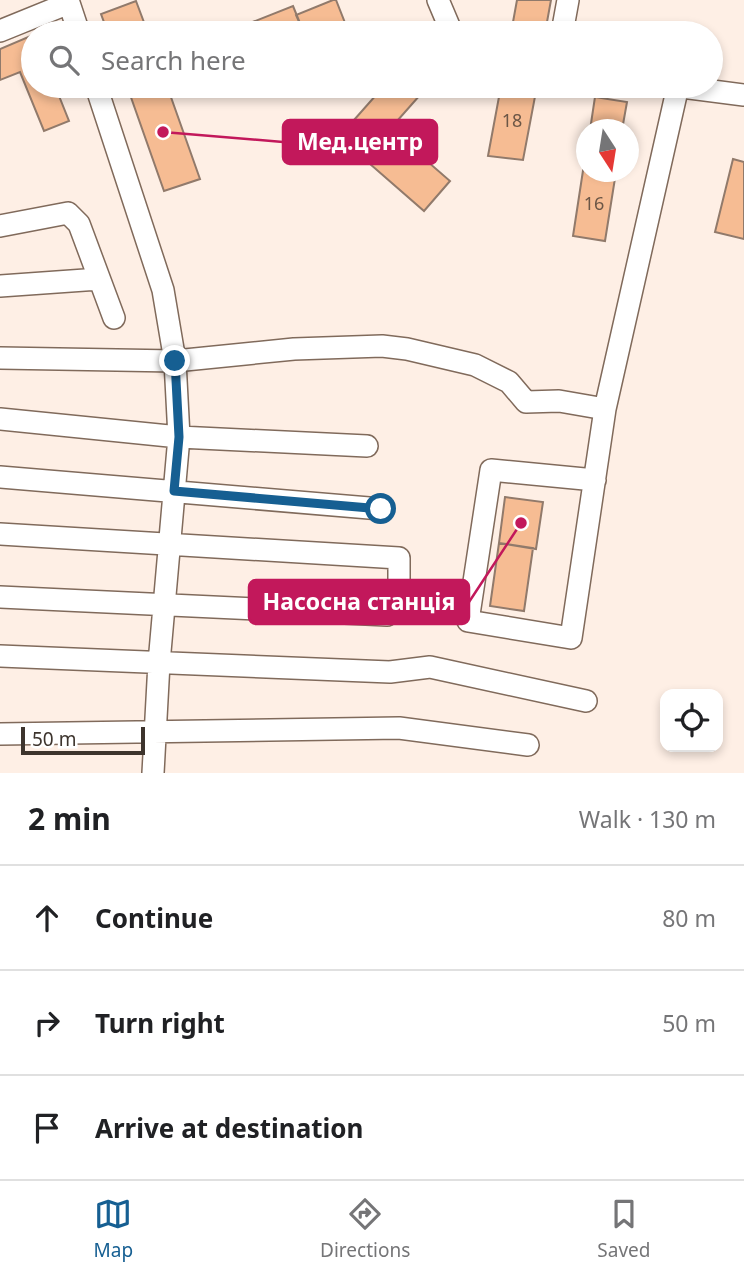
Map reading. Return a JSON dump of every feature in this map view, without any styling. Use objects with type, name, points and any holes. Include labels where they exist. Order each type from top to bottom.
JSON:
[{"type":"street","points":[[438,0],[447,21]]},
{"type":"street","points":[[564,21],[568,0]]},
{"type":"street","points":[[0,32],[26,9],[69,3],[75,21]]},
{"type":"street","points":[[723,92],[744,95]]},
{"type":"street","points":[[100,98],[163,290],[175,361],[179,437],[159,663],[153,773]]},
{"type":"street","points":[[595,480],[491,470],[468,621],[571,638],[606,410],[673,98]]},
{"type":"street","points":[[0,226],[68,213],[79,224],[114,318]]},
{"type":"street","points":[[0,286],[99,279]]},
{"type":"street","points":[[0,358],[175,361],[294,349],[382,346],[475,365],[509,382],[526,402],[559,401],[606,410]]},
{"type":"street","points":[[0,419],[179,437],[368,446]]},
{"type":"street","points":[[0,477],[381,509]]},
{"type":"street","points":[[0,534],[399,558],[399,598],[387,615],[0,597]]},
{"type":"street","points":[[0,656],[390,672],[430,667],[586,701]]},
{"type":"street","points":[[0,734],[399,728],[528,745]]},
{"type":"building","points":[[336,0],[344,21],[299,21],[296,15]]},
{"type":"building","points":[[517,0],[551,0],[547,21],[513,21]]},
{"type":"building","points":[[136,1],[144,21],[104,21],[101,14]]},
{"type":"building","points":[[293,6],[299,21],[255,21]]},
{"type":"building","points":[[21,40],[21,74],[20,72],[0,80],[0,49]]},
{"type":"building","points":[[31,98],[60,98],[69,121],[44,131]]},
{"type":"building","points":[[131,98],[171,98],[200,179],[164,191]]},
{"type":"building","points":[[373,98],[417,98],[390,129],[450,181],[424,211],[339,137]]},
{"type":"building","points":[[499,98],[535,98],[523,160],[488,156]]},
{"type":"building","points":[[595,98],[627,102],[624,119],[592,119]]},
{"type":"building","points":[[733,159],[744,162],[744,239],[715,232]]},
{"type":"building","points":[[581,182],[614,182],[605,241],[573,236]]},
{"type":"building","points":[[505,497],[543,502],[536,549],[499,543]]},
{"type":"building","points":[[499,543],[533,548],[524,611],[490,606]]},
{"type":"place","name":"Мед.центр","points":[[163,132]]},
{"type":"place","name":"Насосна станція","points":[[521,523]]},
{"type":"route","points":[[175,361],[179,437],[174,491],[381,509]]}]
